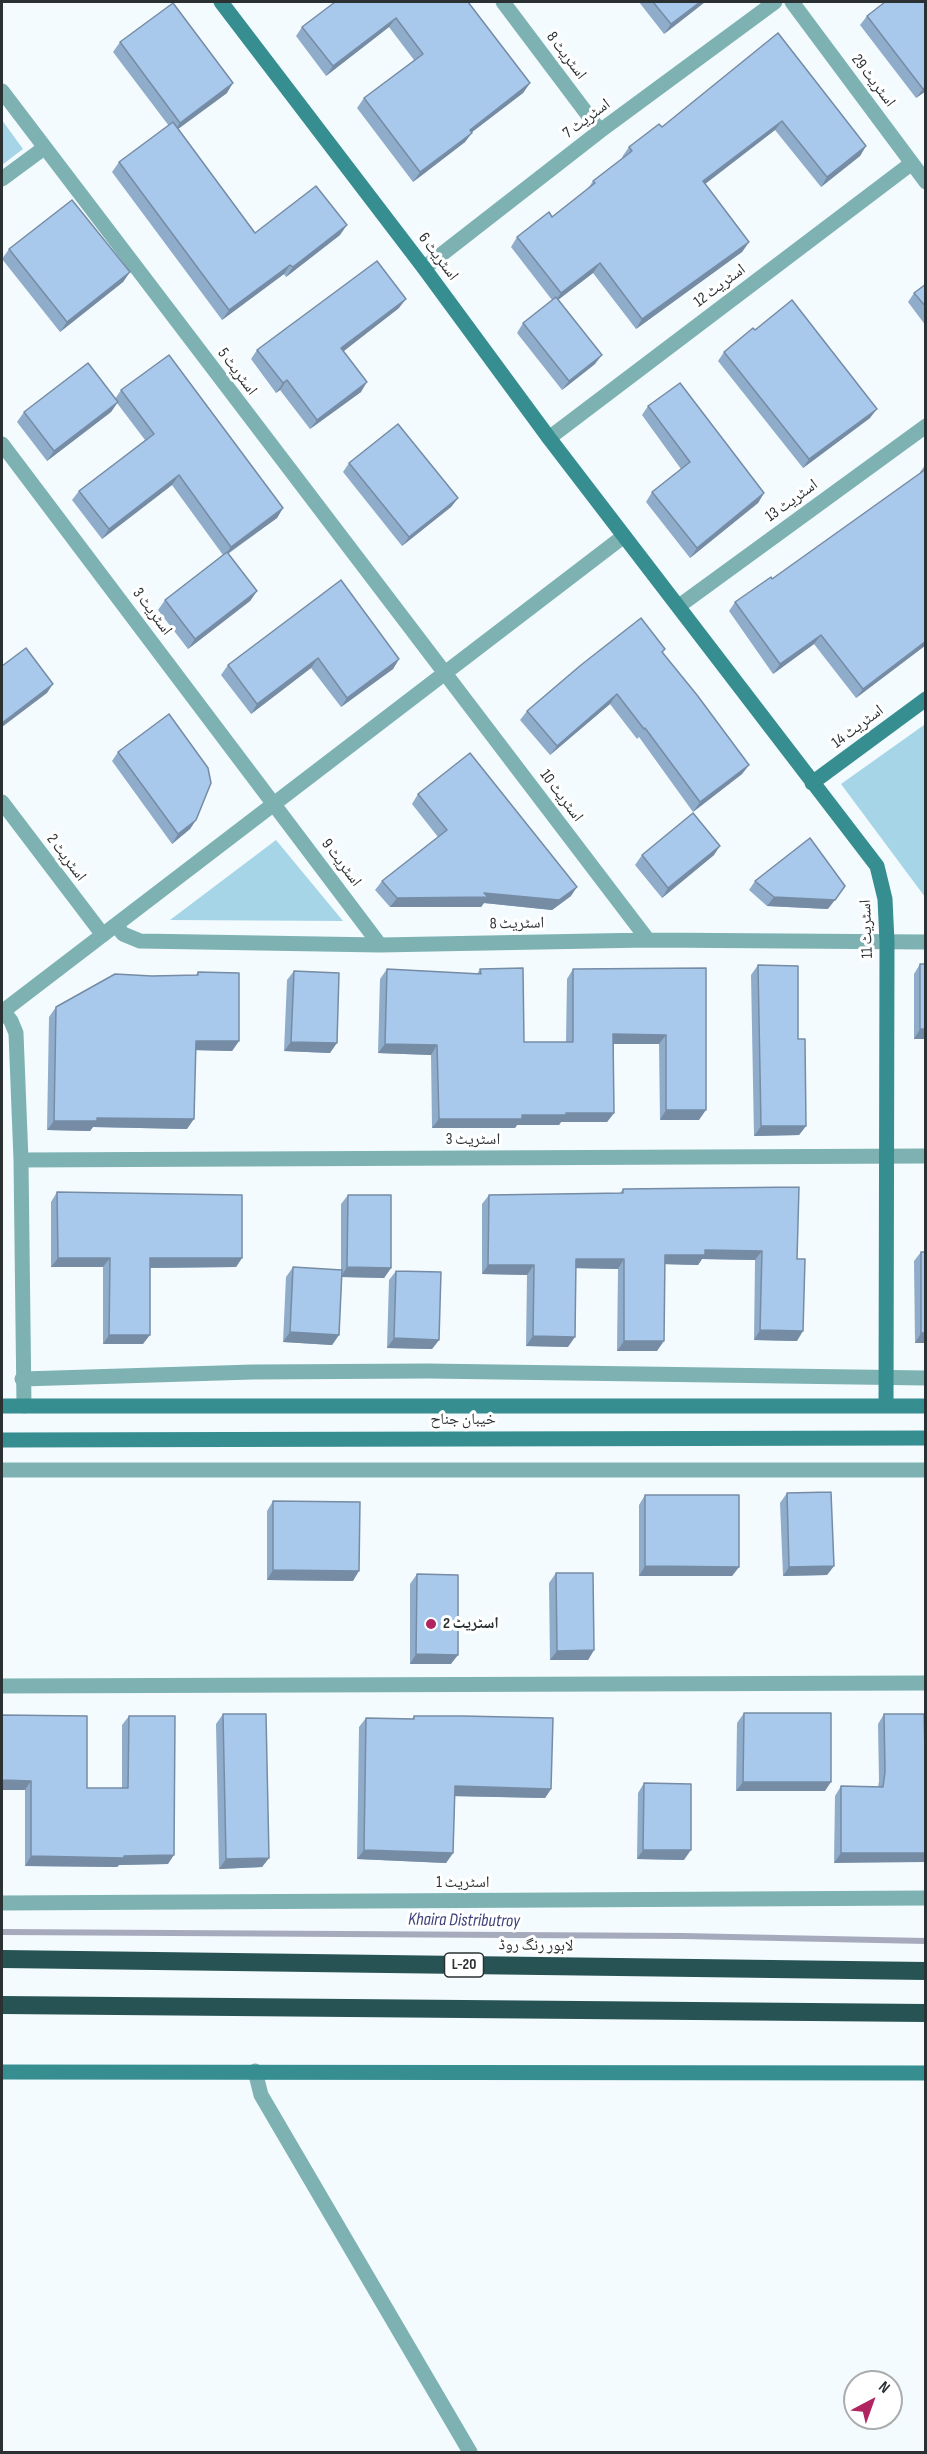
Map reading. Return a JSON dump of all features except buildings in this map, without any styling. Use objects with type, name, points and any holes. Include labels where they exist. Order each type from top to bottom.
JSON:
[{"type":"highway","name":"لاہور رنگ روڈ","points":[[2,1959],[926,1971]]},
{"type":"highway","points":[[2,2005],[926,2013]]},
{"type":"street","name":"اسٹریٹ 6","points":[[221,2],[624,536]]},
{"type":"street","name":"اسٹریٹ 8","points":[[503,2],[600,131]]},
{"type":"street","name":"اسٹریٹ 7","points":[[424,268],[600,131],[775,2]]},
{"type":"street","name":"اسٹریٹ 29","points":[[792,2],[926,182]]},
{"type":"street","name":"اسٹریٹ 5","points":[[2,92],[445,674]]},
{"type":"street","points":[[2,179],[44,148]]},
{"type":"street","name":"اسٹریٹ 12","points":[[549,438],[912,163]]},
{"type":"street","name":"اسٹریٹ 13","points":[[679,606],[926,426]]},
{"type":"street","name":"اسٹریٹ 3","points":[[2,444],[273,802]]},
{"type":"street","points":[[24,1406],[21,1160],[16,1033],[11,1021],[2,1012],[273,802],[445,674],[624,536]]},
{"type":"street","name":"اسٹریٹ 11","points":[[624,536],[877,866],[885,899],[887,942],[886,1406]]},
{"type":"street","name":"اسٹریٹ 10","points":[[445,674],[648,940]]},
{"type":"street","name":"اسٹریٹ 14","points":[[812,783],[926,699]]},
{"type":"street","name":"اسٹریٹ 2","points":[[2,802],[103,935]]},
{"type":"street","name":"اسٹریٹ 9","points":[[273,802],[380,945]]},
{"type":"street","name":"اسٹریٹ 8","points":[[116,925],[123,933],[140,941],[380,945],[648,940],[926,942]]},
{"type":"street","name":"اسٹریٹ 3","points":[[21,1160],[926,1156]]},
{"type":"street","points":[[22,1379],[253,1372],[405,1371],[926,1378]]},
{"type":"street","name":"خیبان جناح","points":[[2,1406],[926,1406]]},
{"type":"street","name":"خیبان جناح","points":[[2,1440],[926,1438]]},
{"type":"street","points":[[2,1470],[926,1470]]},
{"type":"street","points":[[2,1686],[926,1683]]},
{"type":"street","name":"اسٹریٹ 1","points":[[2,1903],[926,1898]]},
{"type":"street","points":[[2,2072],[926,2073]]},
{"type":"street","points":[[255,2072],[261,2096],[470,2452]]},
{"type":"shaded area","points":[[2,120],[23,149],[2,165]]},
{"type":"shaded area","points":[[924,725],[926,727],[925,897],[841,784]]},
{"type":"shaded area","points":[[276,840],[343,921],[170,920]]},
{"type":"waterway","name":"Khaira Distributroy","points":[[2,1932],[682,1936],[926,1941]]},
{"type":"place","name":"اسٹریٹ 2","points":[[431,1624]]}]
